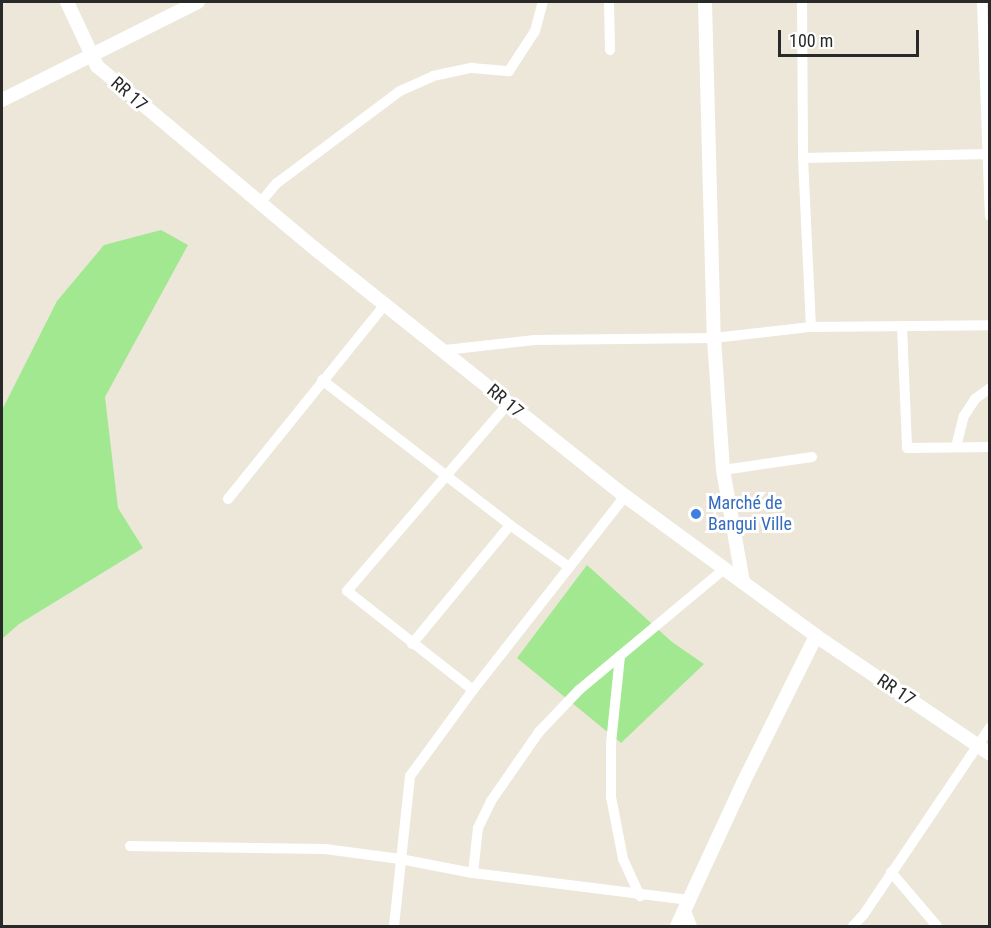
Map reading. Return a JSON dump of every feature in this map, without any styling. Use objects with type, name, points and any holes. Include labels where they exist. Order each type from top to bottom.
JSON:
[{"type":"main road","name":"RR 17","points":[[67,2],[97,66],[260,203],[445,350],[508,404],[626,496],[816,636],[990,753]]},
{"type":"main road","points":[[2,100],[198,2]]},
{"type":"main road","points":[[705,2],[714,338],[723,470],[743,582]]},
{"type":"main road","points":[[677,927],[816,636]]},
{"type":"street","points":[[260,203],[277,183],[400,91],[433,76],[472,68],[509,71],[535,31],[543,2]]},
{"type":"street","points":[[609,2],[610,50]]},
{"type":"street","points":[[802,2],[803,158],[811,327]]},
{"type":"street","points":[[981,2],[990,216]]},
{"type":"street","points":[[803,158],[988,154]]},
{"type":"street","points":[[228,499],[386,303]]},
{"type":"street","points":[[445,350],[534,340],[714,338],[811,327],[990,325]]},
{"type":"street","points":[[902,327],[907,448],[990,447]]},
{"type":"street","points":[[322,380],[446,477],[568,567]]},
{"type":"street","points":[[957,447],[964,416],[975,399],[990,388]]},
{"type":"street","points":[[473,690],[346,591],[508,404]]},
{"type":"street","points":[[723,470],[812,457]]},
{"type":"street","points":[[394,927],[409,779],[473,690],[626,496]]},
{"type":"street","points":[[412,644],[510,525]]},
{"type":"street","points":[[473,873],[476,836],[491,801],[538,732],[579,690],[724,569]]},
{"type":"street","points":[[620,656],[611,743],[611,797],[623,859],[640,896]]},
{"type":"street","points":[[853,927],[990,727]]},
{"type":"street","points":[[130,846],[325,849],[400,859],[473,873],[687,904],[692,927]]},
{"type":"street","points":[[891,872],[937,927]]},
{"type":"green space","points":[[161,230],[188,245],[105,397],[118,508],[143,548],[19,624],[2,639],[2,410],[57,301],[104,245]]},
{"type":"green space","points":[[587,565],[672,642],[704,664],[621,743],[517,658]]},
{"type":"place","name":"Marché de Bangui Ville","points":[[696,514]]}]
